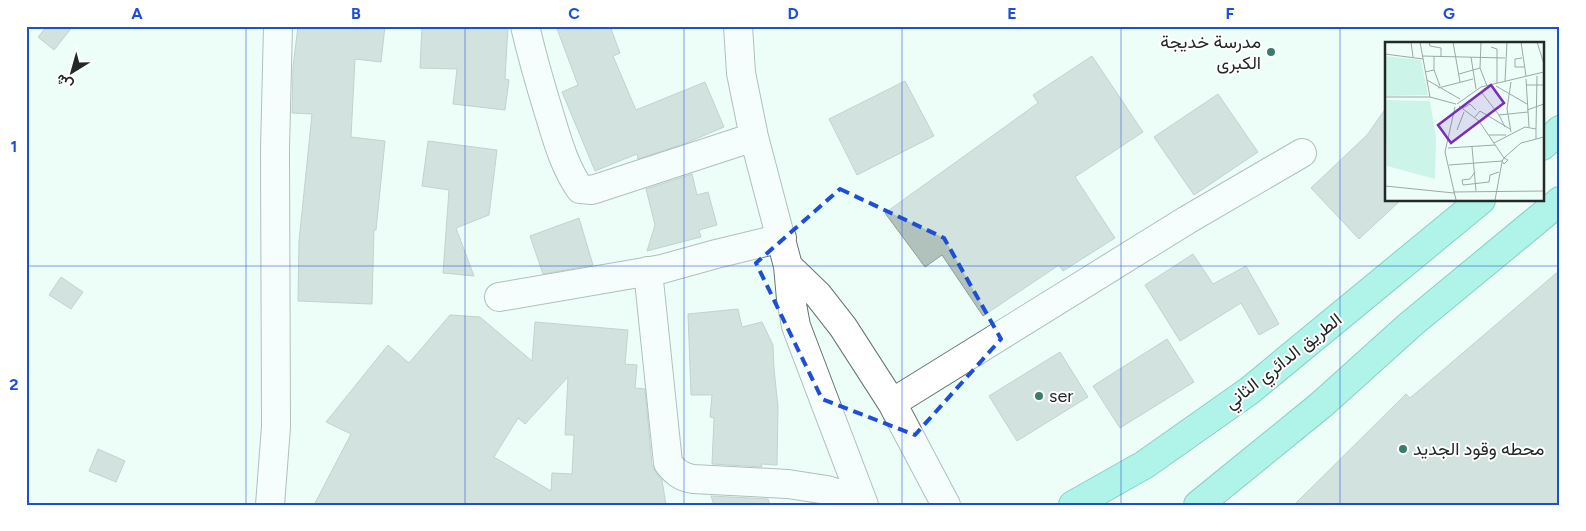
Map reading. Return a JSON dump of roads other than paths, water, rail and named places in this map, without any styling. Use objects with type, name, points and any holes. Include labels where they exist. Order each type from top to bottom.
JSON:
[{"type":"main road","points":[[1544,144],[1560,130]]},
{"type":"main road","name":"الطريق الدائري الثاني","points":[[1073,505],[1144,465],[1249,391],[1480,201]]},
{"type":"main road","points":[[1198,505],[1321,404],[1411,324],[1560,201]]},
{"type":"street","points":[[270,505],[276,428],[275,149],[278,26]]},
{"type":"street","points":[[525,26],[559,147],[572,177],[580,189],[592,190],[754,137]]},
{"type":"street","points":[[738,26],[741,73],[754,137],[782,238],[788,266],[796,326],[863,503]]},
{"type":"street","points":[[892,403],[1187,220],[1302,153]]},
{"type":"street","points":[[499,297],[675,266],[782,238]]},
{"type":"street","points":[[788,266],[818,294],[838,320],[892,403],[946,505]]},
{"type":"street","points":[[648,271],[668,463],[673,470],[678,474],[693,479],[788,484],[827,490],[863,503]]},
{"type":"place","name":"مدرسة خديجة الكبرى","points":[[1271,52]]},
{"type":"place","name":"ser","points":[[1039,396]]},
{"type":"place","name":"محطه وقود الجديد","points":[[1403,449]]}]
